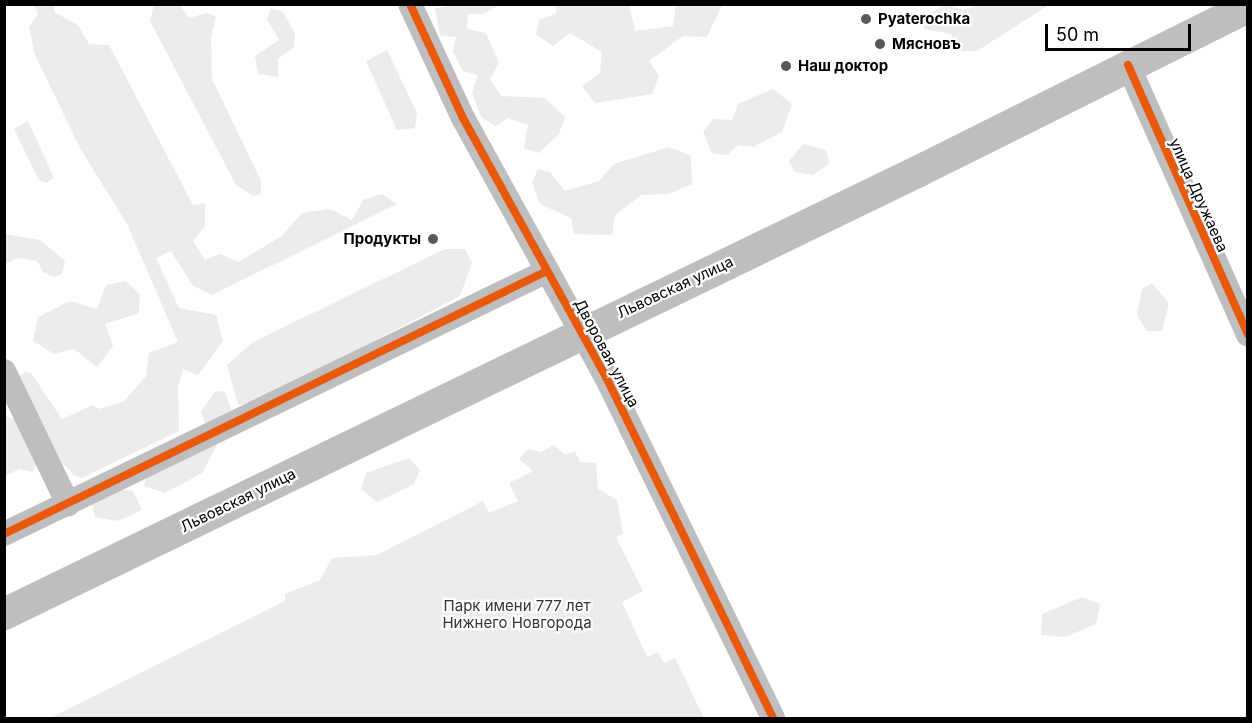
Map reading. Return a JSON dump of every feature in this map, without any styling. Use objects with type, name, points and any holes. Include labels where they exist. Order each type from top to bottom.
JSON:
[{"type":"main road","name":"Львовская улица","points":[[4,614],[580,332],[917,172],[1248,7]]},
{"type":"street","name":"Дворовая улица","points":[[410,4],[464,117],[606,377],[773,718]]},
{"type":"street","name":"улица Дружаева","points":[[1128,65],[1248,335]]},
{"type":"street","points":[[4,534],[547,271]]},
{"type":"street","points":[[4,370],[68,504]]},
{"type":"green space","points":[[34,5],[54,5],[54,12],[78,25],[89,44],[109,45],[193,205],[205,203],[205,226],[193,241],[205,260],[220,254],[238,262],[282,236],[302,213],[330,209],[352,220],[363,200],[382,194],[397,204],[212,295],[193,286],[171,251],[156,258],[179,308],[216,315],[223,341],[198,375],[183,369],[178,387],[179,431],[82,478],[74,475],[53,454],[18,378],[24,372],[31,373],[62,419],[93,405],[100,409],[124,401],[146,376],[149,353],[178,342],[127,224],[80,148],[35,55],[29,27],[38,14]]},
{"type":"green space","points":[[154,5],[180,5],[189,18],[207,13],[216,17],[211,37],[212,79],[261,181],[261,194],[253,196],[236,185],[150,21]]},
{"type":"green space","points":[[456,5],[499,5],[483,14],[468,14],[467,29],[486,33],[499,63],[490,79],[501,96],[545,98],[565,117],[559,134],[539,153],[524,148],[528,125],[508,118],[496,126],[481,117],[472,93],[478,75],[463,71],[453,52],[456,37],[440,36],[435,8]]},
{"type":"green space","points":[[555,5],[629,5],[635,31],[673,26],[676,5],[722,5],[707,37],[683,36],[649,61],[659,76],[652,94],[595,103],[582,86],[600,73],[602,52],[570,33],[553,46],[536,34],[539,20],[557,13]]},
{"type":"green space","points":[[945,5],[964,10],[978,5],[1049,5],[977,51],[958,51],[951,34],[924,29],[924,16]]},
{"type":"green space","points":[[271,8],[283,12],[295,34],[294,47],[278,59],[278,77],[258,74],[255,56],[279,40],[267,19]]},
{"type":"green space","points":[[387,50],[417,113],[415,128],[397,130],[366,61]]},
{"type":"green space","points":[[773,89],[792,104],[782,132],[753,147],[738,145],[727,155],[712,153],[703,132],[713,119],[732,120],[738,104]]},
{"type":"green space","points":[[28,121],[54,178],[46,183],[39,180],[14,129]]},
{"type":"green space","points":[[803,144],[826,150],[829,164],[813,175],[795,172],[789,161]]},
{"type":"green space","points":[[669,147],[691,156],[692,184],[668,194],[641,195],[615,215],[612,235],[574,234],[571,218],[540,204],[532,182],[538,169],[550,172],[565,191],[599,181],[614,164]]},
{"type":"green space","points":[[5,234],[40,240],[65,261],[62,274],[54,277],[43,272],[37,261],[17,258],[5,264]]},
{"type":"green space","points":[[445,249],[465,249],[472,263],[460,296],[248,407],[238,404],[227,365],[253,342]]},
{"type":"green space","points":[[126,281],[140,295],[139,313],[105,324],[113,346],[97,367],[74,349],[54,354],[33,341],[38,317],[70,301],[97,309],[106,285]]},
{"type":"green space","points":[[1152,283],[1169,303],[1162,331],[1147,331],[1137,315],[1142,289]]},
{"type":"green space","points":[[215,391],[225,392],[233,414],[202,473],[165,493],[144,486],[150,462],[206,426],[201,412]]},
{"type":"green space","points":[[4,403],[7,417],[18,420],[37,461],[33,472],[19,469],[5,476]]},
{"type":"green space","name":"Парк имени 777 лет Нижнего Новгорода","points":[[554,445],[566,455],[575,451],[580,462],[596,463],[598,489],[617,500],[623,534],[616,537],[643,591],[622,602],[647,657],[658,652],[664,663],[675,658],[704,718],[50,718],[285,601],[285,594],[320,580],[332,558],[377,555],[483,501],[489,513],[518,501],[509,483],[533,471],[519,459],[528,449],[541,452]]},
{"type":"green space","points":[[409,458],[420,470],[414,484],[377,502],[361,489],[366,473]]},
{"type":"green space","points":[[110,488],[133,491],[142,510],[118,521],[95,517],[92,504]]},
{"type":"green space","points":[[1082,597],[1100,604],[1096,624],[1065,637],[1041,635],[1042,614]]},
{"type":"cycle path","points":[[410,4],[463,118],[606,377],[773,718]]},
{"type":"cycle path","points":[[1128,65],[1248,335]]},
{"type":"cycle path","points":[[4,534],[547,271]]},
{"type":"place","name":"Pyaterochka","points":[[866,19]]},
{"type":"place","name":"Мясновъ","points":[[880,44]]},
{"type":"place","name":"Наш доктор","points":[[786,66]]},
{"type":"place","name":"Продукты","points":[[433,239]]}]
